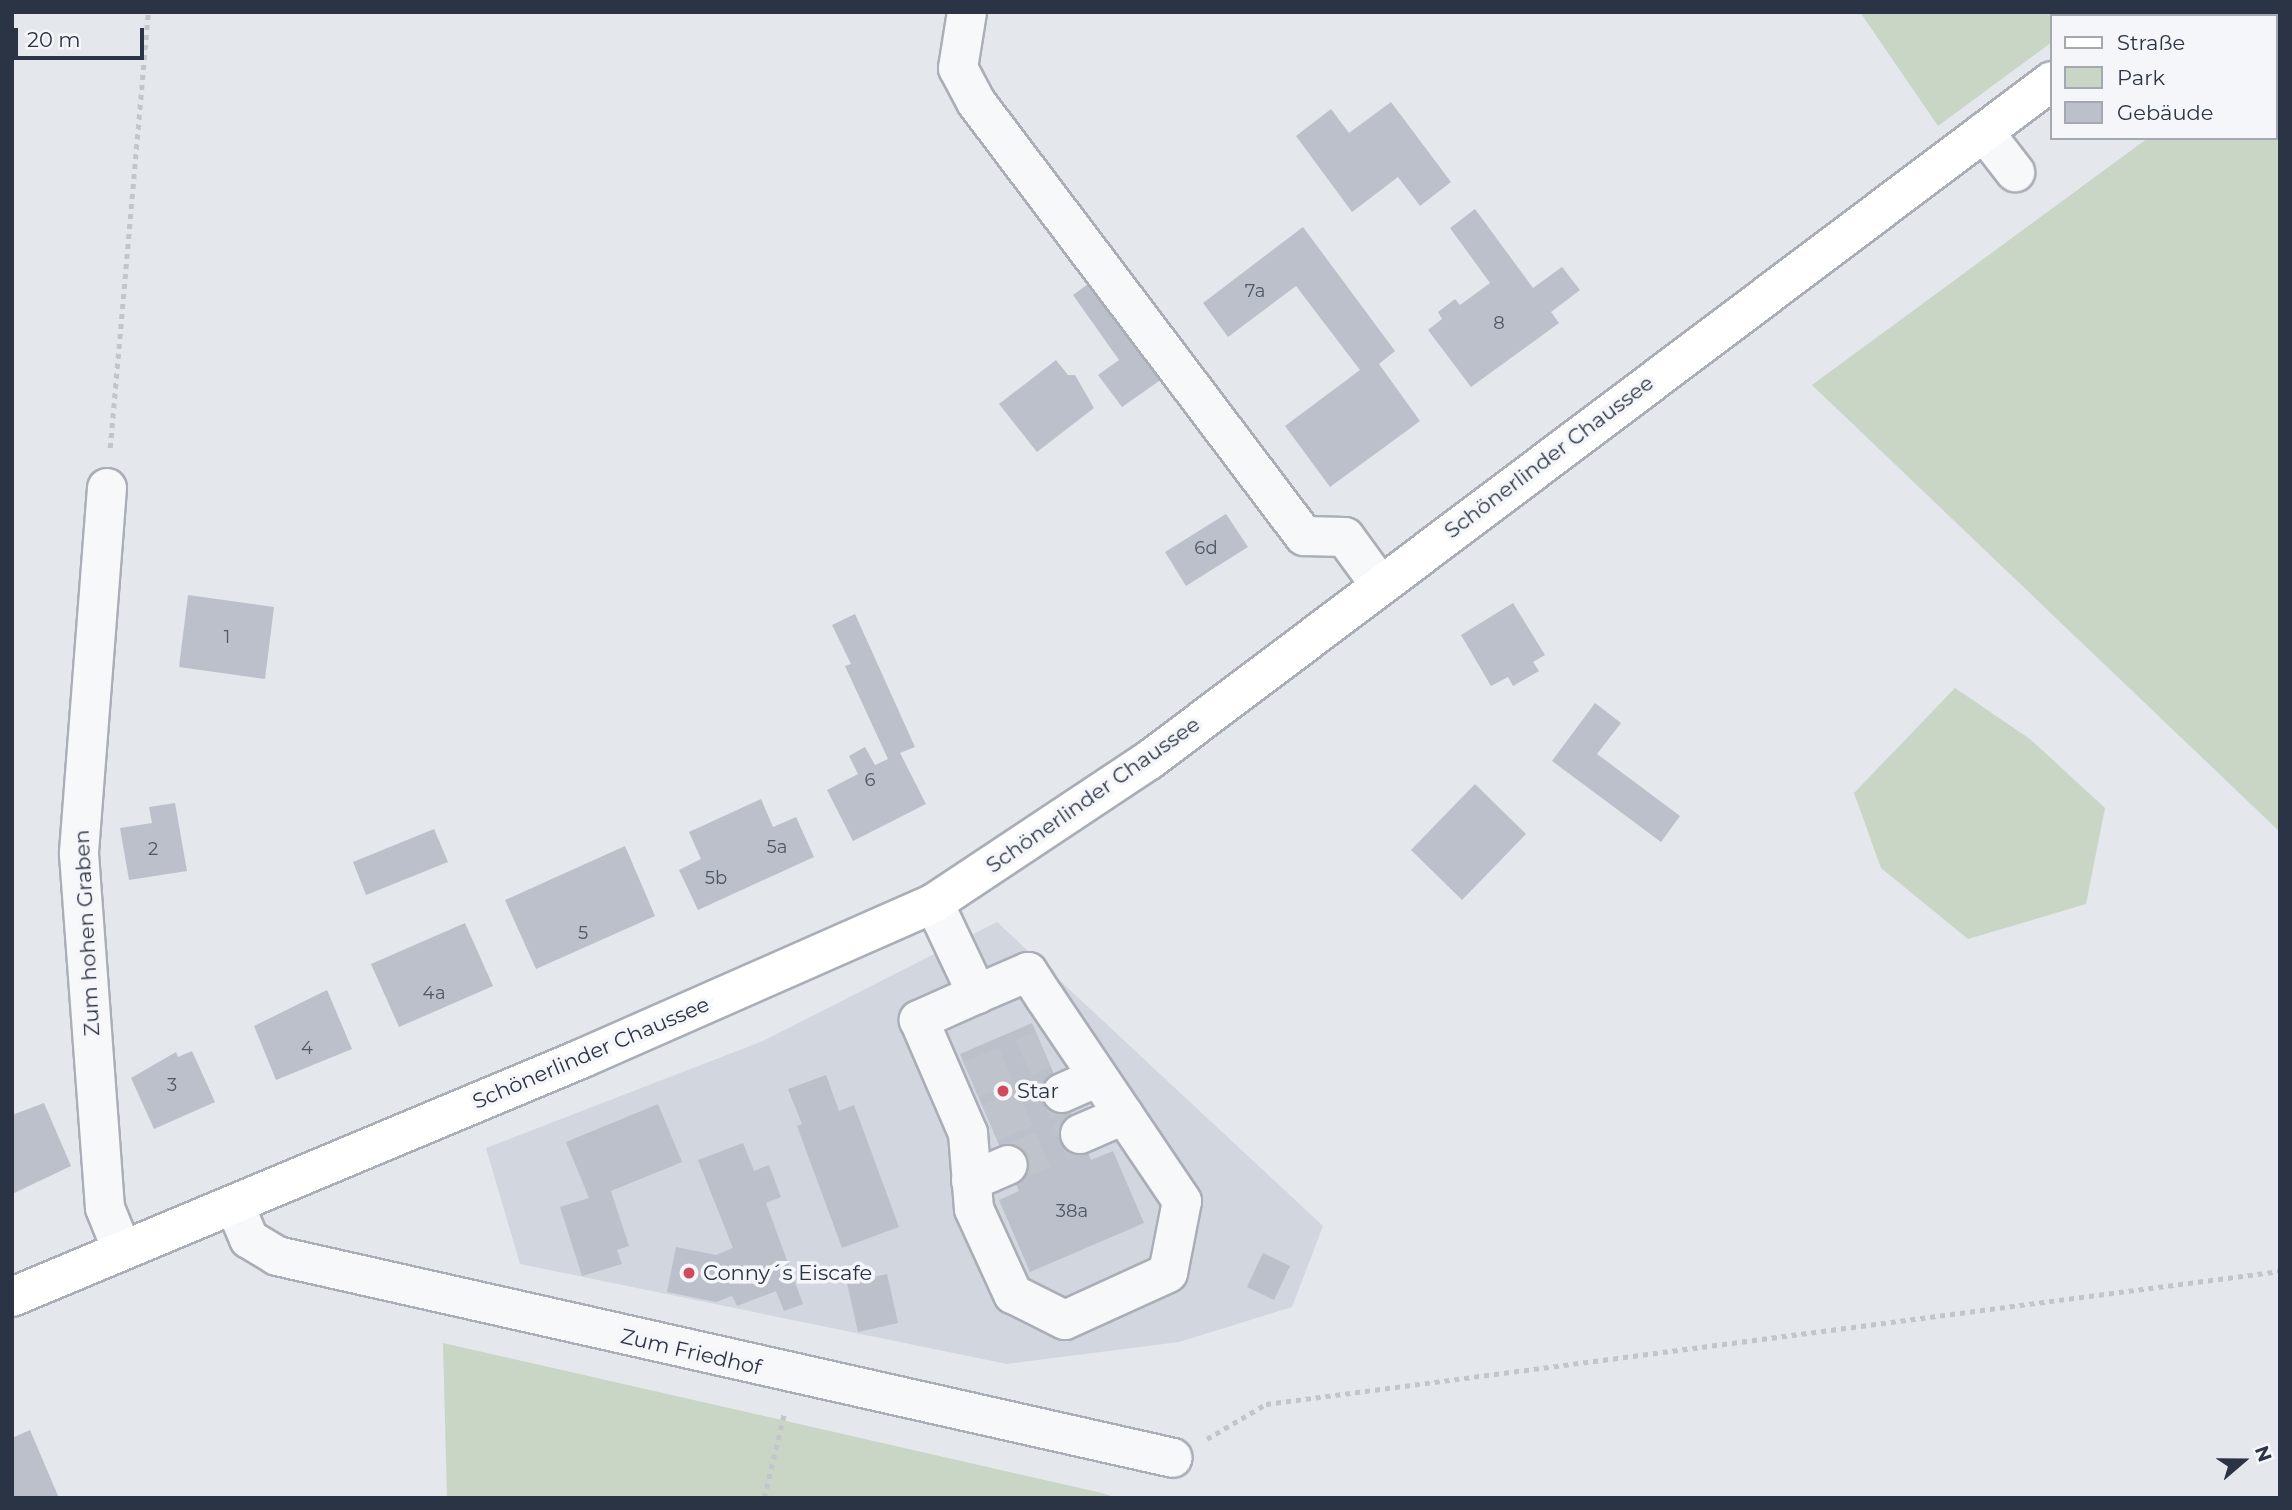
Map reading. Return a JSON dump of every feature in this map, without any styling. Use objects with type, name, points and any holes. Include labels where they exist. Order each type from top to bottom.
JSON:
[{"type":"main road","name":"Schönerlinder Chaussee","points":[[12,1297],[235,1206],[934,903],[1148,761],[2050,82]]},
{"type":"street","points":[[967,12],[958,68],[976,102],[1304,536],[1345,537],[1380,585]]},
{"type":"street","points":[[1984,132],[2015,172]]},
{"type":"street","name":"Zum hohen Graben","points":[[107,488],[79,854],[104,1208],[122,1250]]},
{"type":"street","points":[[934,903],[977,994]]},
{"type":"street","points":[[1028,972],[1057,1043],[1098,1077],[1182,1201],[1168,1273],[1065,1320],[1013,1294],[974,1209],[971,1181],[979,1128],[960,1085],[919,1020],[977,994],[1028,972]]},
{"type":"street","points":[[1062,1093],[1098,1077]]},
{"type":"street","points":[[1080,1134],[1124,1115]]},
{"type":"street","points":[[971,1181],[1008,1165]]},
{"type":"street","name":"Zum Friedhof","points":[[235,1206],[249,1240],[277,1256],[794,1375],[1173,1458]]},
{"type":"path","points":[[107,488],[148,12]]},
{"type":"path","points":[[1173,1458],[1266,1404],[2280,1271]]},
{"type":"path","points":[[764,1498],[794,1375]]},
{"type":"shaded area","points":[[997,922],[1323,1226],[1292,1307],[1179,1342],[1007,1364],[520,1264],[486,1148],[763,1041]]},
{"type":"green space","points":[[1860,12],[2093,12],[2050,14],[2050,43],[1938,126]]},
{"type":"green space","points":[[2280,39],[2280,832],[1812,385],[2145,140],[2278,140]]},
{"type":"green space","points":[[1955,688],[2030,739],[2105,808],[2086,904],[1968,939],[1881,868],[1854,793]]},
{"type":"green space","points":[[443,1343],[1102,1493],[1118,1498],[447,1498]]},
{"type":"building","points":[[1391,102],[1451,182],[1420,206],[1398,177],[1352,212],[1296,136],[1331,109],[1349,133]]},
{"type":"building","points":[[1475,209],[1533,288],[1562,267],[1580,290],[1551,312],[1559,323],[1471,387],[1428,330],[1442,319],[1438,312],[1455,299],[1460,305],[1490,283],[1450,228]]},
{"type":"building","points":[[1303,227],[1395,351],[1379,364],[1420,421],[1330,487],[1285,426],[1360,370],[1296,286],[1228,337],[1203,303]]},
{"type":"building","points":[[1092,281],[1162,379],[1122,407],[1098,375],[1119,360],[1073,295]]},
{"type":"building","points":[[1056,360],[1068,375],[1075,375],[1094,408],[1037,452],[999,404]]},
{"type":"building","points":[[1226,514],[1248,547],[1186,586],[1165,552]]},
{"type":"building","points":[[188,595],[274,607],[265,679],[179,667]]},
{"type":"building","points":[[1513,603],[1545,655],[1533,662],[1539,671],[1513,686],[1508,677],[1491,686],[1461,635]]},
{"type":"building","points":[[855,614],[915,747],[900,753],[926,804],[853,841],[827,790],[858,774],[849,756],[865,747],[875,765],[888,759],[845,666],[851,664],[832,625]]},
{"type":"building","points":[[1595,703],[1621,723],[1597,754],[1680,816],[1661,842],[1552,761]]},
{"type":"building","points":[[1475,784],[1526,834],[1462,900],[1411,850]]},
{"type":"building","points":[[761,799],[773,827],[796,817],[814,857],[698,910],[679,870],[701,859],[689,832]]},
{"type":"building","points":[[175,803],[187,871],[129,880],[120,828],[152,823],[149,807]]},
{"type":"building","points":[[434,829],[448,862],[366,895],[353,862]]},
{"type":"building","points":[[625,846],[655,916],[536,969],[505,900]]},
{"type":"building","points":[[465,923],[493,986],[399,1027],[371,964]]},
{"type":"building","points":[[327,990],[352,1049],[276,1080],[254,1026]]},
{"type":"building","points":[[1032,1023],[1091,1160],[1113,1151],[1144,1223],[1030,1272],[999,1200],[1019,1191],[960,1054]]},
{"type":"building","points":[[192,1051],[215,1102],[154,1129],[131,1078],[176,1052],[178,1057]]},
{"type":"building","points":[[826,1075],[839,1111],[854,1105],[899,1227],[842,1248],[797,1126],[802,1124],[788,1089]]},
{"type":"building","points":[[44,1103],[71,1166],[12,1194],[12,1115]]},
{"type":"building","points":[[658,1104],[682,1162],[611,1191],[629,1246],[617,1250],[622,1264],[582,1276],[560,1207],[589,1198],[566,1142]]},
{"type":"building","points":[[743,1143],[754,1171],[769,1165],[781,1197],[766,1203],[803,1304],[784,1311],[776,1291],[737,1306],[732,1296],[716,1302],[667,1292],[676,1247],[716,1255],[733,1248],[698,1160]]},
{"type":"building","points":[[1263,1253],[1290,1266],[1274,1300],[1247,1287]]},
{"type":"building","points":[[887,1274],[898,1323],[858,1332],[847,1283]]},
{"type":"building","points":[[30,1430],[59,1498],[12,1498],[12,1438]]},
{"type":"tunnel","points":[[971,1080],[1043,1049]]},
{"type":"tunnel","points":[[990,1123],[1062,1093]]},
{"type":"tunnel","points":[[1008,1165],[1080,1134]]},
{"type":"place","name":"Star","points":[[1003,1091]]},
{"type":"place","name":"Conny´s Eiscafe","points":[[689,1273]]}]
